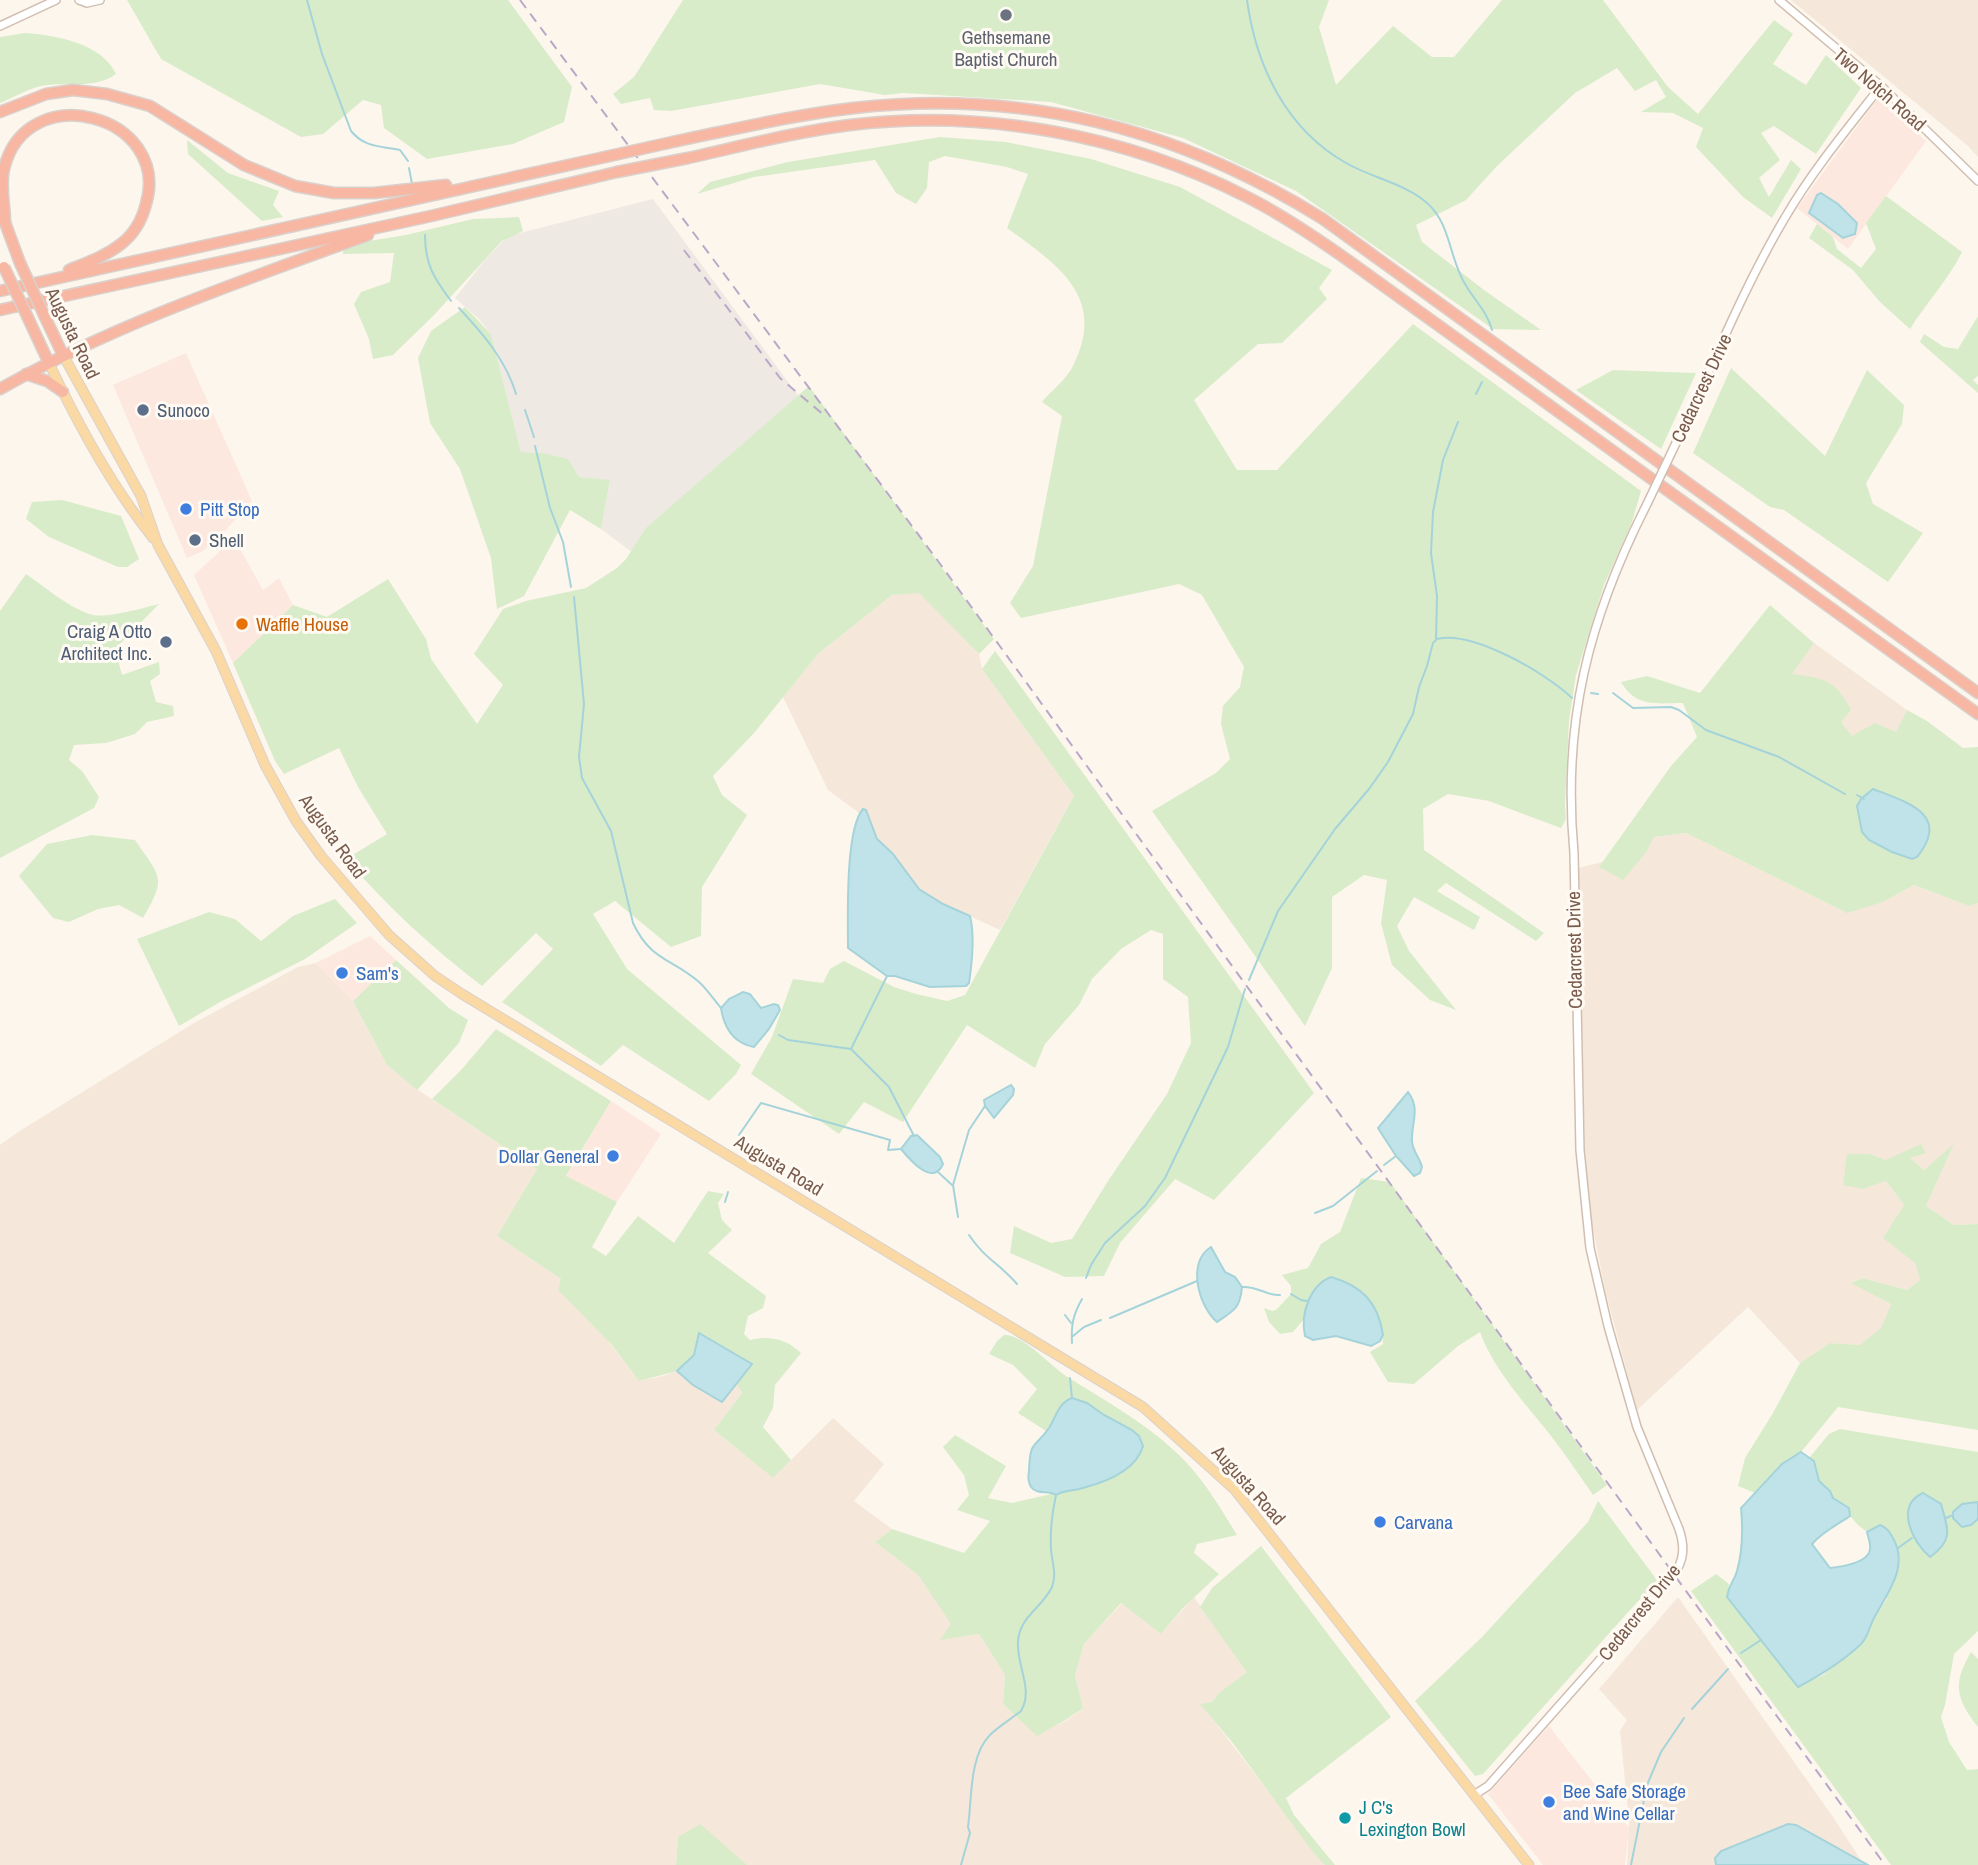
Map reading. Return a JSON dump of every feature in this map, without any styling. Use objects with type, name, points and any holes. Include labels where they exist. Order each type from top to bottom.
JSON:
[{"type":"highway","points":[[0,111],[46,94],[67,91],[122,96],[150,106],[251,169],[295,186],[334,193],[413,190],[525,173]]},
{"type":"highway","points":[[0,291],[525,173],[853,108],[938,103],[1001,106],[1104,123],[1146,134],[1215,161],[1323,219],[1978,693]]},
{"type":"highway","points":[[5,223],[2,181],[7,160],[20,139],[37,125],[60,116],[83,115],[110,123],[132,143],[145,163],[149,180],[149,195],[138,226],[112,250],[49,279]]},
{"type":"highway","points":[[0,310],[617,172],[820,130],[903,121],[971,122],[1057,132],[1123,147],[1215,181],[1275,212],[1342,256],[1978,714]]},
{"type":"highway","name":"Augusta Road","points":[[0,209],[20,263],[64,355]]},
{"type":"highway","points":[[0,389],[48,361],[118,330],[406,221]]},
{"type":"highway","name":"Augusta Road","points":[[2,262],[48,361]]},
{"type":"highway","points":[[26,374],[47,381],[63,392]]},
{"type":"main road","name":"Augusta Road","points":[[64,355],[141,496],[158,545]]},
{"type":"main road","name":"Augusta Road","points":[[48,361],[89,442],[131,510],[158,545],[216,651],[265,765],[296,821],[333,871],[404,950],[462,994],[1143,1407],[1235,1490],[1450,1764],[1458,1768],[1469,1782],[1474,1795],[1529,1865]]},
{"type":"street","points":[[0,26],[56,0]]},
{"type":"street","points":[[79,0],[88,3],[100,0]]},
{"type":"street","name":"Two Notch Road","points":[[1779,0],[1881,86],[1978,181]]},
{"type":"street","name":"Cedarcrest Drive","points":[[1474,1795],[1488,1786],[1667,1584],[1684,1556],[1679,1529],[1637,1427],[1608,1326],[1590,1248],[1580,1150],[1574,853],[1570,809],[1575,723],[1583,669],[1604,600],[1736,312],[1786,216],[1806,184],[1881,86]]},
{"type":"shaded area","points":[[1791,0],[1978,0],[1978,157],[1968,146]]},
{"type":"shaded area","points":[[1878,98],[1926,141],[1848,249],[1797,208]]},
{"type":"shaded area","points":[[653,199],[803,402],[633,553],[601,529],[610,481],[579,477],[543,453],[521,452],[491,334],[480,320],[455,298],[508,236]]},
{"type":"shaded area","points":[[186,353],[252,501],[203,551],[187,558],[113,385]]},
{"type":"shaded area","points":[[234,538],[263,590],[279,578],[293,605],[233,663],[194,575]]},
{"type":"shaded area","points":[[919,592],[979,654],[982,669],[1074,796],[1000,930],[943,904],[915,885],[893,854],[877,839],[866,810],[859,813],[828,790],[783,697],[818,654],[892,595]]},
{"type":"shaded area","points":[[1814,643],[1907,710],[1896,732],[1852,736],[1791,674]]},
{"type":"shaded area","points":[[1686,833],[1845,912],[1883,902],[1914,885],[1969,906],[1978,903],[1978,1224],[1954,1225],[1926,1206],[1953,1146],[1924,1170],[1910,1158],[1886,1160],[1870,1154],[1863,1189],[1886,1181],[1904,1205],[1884,1238],[1915,1263],[1920,1280],[1907,1290],[1862,1278],[1852,1282],[1891,1304],[1881,1329],[1860,1345],[1830,1343],[1800,1363],[1748,1307],[1637,1410],[1605,1290],[1590,1213],[1585,1149],[1578,868],[1647,851],[1654,837]]},
{"type":"shaded area","points":[[370,936],[396,960],[353,1001],[316,963]]},
{"type":"shaded area","points":[[316,963],[353,1001],[387,1065],[418,1090],[537,1169],[497,1236],[561,1279],[639,1381],[677,1371],[693,1385],[722,1402],[737,1384],[742,1393],[714,1430],[773,1478],[833,1418],[884,1464],[854,1501],[892,1529],[875,1542],[918,1575],[952,1624],[941,1639],[979,1634],[1005,1675],[1003,1704],[1037,1735],[1067,1720],[1083,1708],[1075,1675],[1084,1644],[1122,1603],[1161,1634],[1194,1597],[1248,1672],[1219,1693],[1212,1702],[1201,1704],[1325,1865],[747,1865],[678,1837],[676,1865],[0,1865],[0,1145],[194,1023],[298,967]]},
{"type":"shaded area","name":"Dollar General","points":[[611,1101],[661,1134],[617,1202],[566,1177]]},
{"type":"shaded area","points":[[1678,1597],[1864,1865],[1627,1865],[1629,1821],[1620,1731],[1627,1720],[1599,1689]]},
{"type":"shaded area","points":[[1549,1726],[1629,1828],[1625,1865],[1543,1865],[1488,1794]]},
{"type":"green space","points":[[127,0],[508,0],[572,87],[564,122],[513,144],[427,159],[384,128],[381,105],[363,100],[323,134],[301,137],[161,59]]},
{"type":"green space","points":[[683,0],[1329,0],[1319,27],[1336,85],[1393,26],[1432,57],[1454,57],[1502,0],[1603,0],[1668,87],[1698,114],[1774,20],[1793,34],[1773,64],[1806,85],[1826,55],[1861,88],[1816,154],[1774,126],[1761,133],[1780,160],[1759,178],[1769,197],[1791,160],[1801,169],[1772,218],[1743,197],[1696,147],[1703,128],[1673,113],[1641,112],[1666,97],[1656,80],[1635,91],[1617,68],[1575,93],[1497,166],[1466,200],[1416,225],[1422,242],[1541,330],[1493,329],[1296,191],[1183,138],[1051,102],[904,93],[885,95],[820,84],[671,111],[654,110],[650,98],[621,104],[613,94],[634,77]]},
{"type":"green space","points":[[25,33],[63,39],[89,48],[109,63],[116,74],[90,84],[41,86],[0,103],[0,37]]},
{"type":"green space","points":[[940,137],[1006,142],[1091,159],[1180,187],[1332,270],[1319,288],[1327,299],[1282,343],[1258,344],[1194,400],[1237,470],[1277,470],[1413,324],[1641,491],[1632,522],[1604,585],[1576,675],[1569,720],[1566,819],[1561,828],[1489,801],[1448,794],[1423,809],[1424,850],[1544,933],[1536,941],[1446,883],[1437,891],[1480,917],[1474,930],[1414,897],[1397,926],[1409,951],[1456,1010],[1430,1000],[1392,965],[1381,923],[1387,880],[1364,875],[1332,897],[1332,968],[1305,1026],[1152,811],[1216,773],[1230,759],[1221,724],[1223,706],[1240,687],[1244,667],[1202,595],[1179,584],[1021,618],[1010,603],[1033,566],[1062,416],[1042,402],[1073,366],[1082,341],[1084,320],[1080,301],[1072,284],[1043,255],[1007,228],[1028,174],[1007,167],[945,156],[929,162],[927,188],[916,204],[896,193],[875,160],[754,177],[697,194],[710,182],[788,162]]},
{"type":"green space","points":[[187,140],[228,173],[279,191],[273,205],[283,217],[262,221],[188,154]]},
{"type":"green space","points":[[1886,196],[1962,252],[1910,329],[1880,302],[1853,270],[1809,238],[1817,224],[1833,237],[1837,249],[1861,268],[1876,249],[1866,223]]},
{"type":"green space","points":[[519,217],[523,231],[502,241],[393,355],[373,359],[369,339],[354,304],[361,292],[390,282],[394,253],[343,254],[344,245],[406,235],[473,219]]},
{"type":"green space","points":[[465,307],[491,334],[521,452],[543,453],[568,459],[579,477],[610,480],[601,529],[570,510],[524,596],[497,609],[491,558],[460,469],[430,423],[418,358],[431,331]]},
{"type":"green space","points":[[1978,316],[1978,376],[1973,380],[1978,385],[1978,393],[1920,342],[1924,334],[1944,347],[1958,349]]},
{"type":"green space","points":[[1731,368],[1825,456],[1867,370],[1904,405],[1902,424],[1866,483],[1873,504],[1923,533],[1888,582],[1784,510],[1770,507],[1693,453]]},
{"type":"green space","points":[[1613,370],[1696,373],[1661,449],[1576,390]]},
{"type":"green space","points":[[809,386],[994,639],[979,654],[919,593],[892,595],[818,654],[755,732],[713,776],[722,795],[747,815],[702,887],[701,936],[671,947],[615,901],[593,914],[627,969],[741,1065],[736,1074],[709,1101],[623,1045],[601,1066],[502,1002],[553,949],[536,933],[482,986],[411,926],[346,859],[387,834],[358,787],[339,748],[284,774],[275,761],[233,663],[293,605],[327,617],[388,579],[426,639],[431,659],[477,724],[503,685],[474,654],[503,609],[526,601],[586,588],[617,568],[646,528]]},
{"type":"green space","points":[[62,500],[121,516],[139,559],[127,567],[118,567],[49,537],[26,519],[32,502]]},
{"type":"green space","points":[[26,574],[67,603],[93,615],[117,614],[159,604],[115,649],[122,675],[159,662],[160,674],[150,681],[156,702],[173,706],[174,716],[147,722],[135,734],[106,743],[74,745],[69,760],[82,771],[99,797],[94,808],[0,858],[0,611]]},
{"type":"green space","points":[[1770,605],[1814,643],[1792,674],[1821,679],[1840,692],[1851,710],[1841,722],[1852,736],[1875,723],[1896,732],[1907,710],[1927,721],[1963,748],[1978,747],[1978,903],[1969,906],[1914,885],[1883,902],[1847,913],[1686,833],[1654,837],[1647,851],[1623,880],[1599,867],[1671,766],[1697,737],[1683,703],[1640,700],[1621,682],[1647,676],[1700,693]]},
{"type":"green space","points":[[995,651],[1314,1093],[1214,1200],[1175,1179],[1120,1243],[1104,1276],[1065,1277],[1010,1253],[1014,1226],[1051,1243],[1072,1239],[1167,1094],[1191,1043],[1188,997],[1163,979],[1163,934],[1151,930],[1121,949],[1092,979],[1079,1005],[1045,1044],[1035,1068],[967,1025],[903,1122],[864,1102],[839,1134],[751,1074],[772,1037],[793,979],[823,983],[830,969],[844,961],[894,987],[916,994],[947,1001],[965,995],[1074,796],[982,669]]},
{"type":"green space","points":[[92,835],[135,840],[151,862],[158,885],[143,918],[119,905],[98,909],[69,922],[53,918],[19,876],[47,844]]},
{"type":"green space","points":[[335,899],[357,923],[305,959],[179,1026],[137,939],[209,912],[235,919],[261,941],[293,916]]},
{"type":"green space","points":[[396,960],[449,1008],[468,1020],[459,1043],[417,1090],[387,1065],[353,1001]]},
{"type":"green space","points":[[496,1029],[611,1101],[566,1176],[617,1202],[592,1247],[606,1256],[638,1216],[674,1243],[708,1191],[724,1194],[718,1203],[722,1220],[732,1230],[708,1253],[766,1296],[763,1308],[748,1316],[744,1334],[750,1340],[771,1338],[784,1341],[801,1353],[775,1385],[773,1408],[763,1427],[791,1460],[773,1478],[714,1430],[742,1393],[737,1384],[752,1365],[694,1355],[677,1371],[639,1381],[612,1345],[558,1290],[561,1279],[497,1236],[537,1169],[432,1099]]},
{"type":"green space","points":[[1921,1144],[1926,1153],[1910,1158],[1924,1170],[1954,1144],[1926,1206],[1954,1225],[1978,1224],[1978,1430],[1838,1407],[1801,1452],[1782,1464],[1755,1493],[1738,1486],[1745,1458],[1800,1363],[1830,1343],[1860,1345],[1881,1328],[1891,1304],[1851,1283],[1862,1278],[1907,1290],[1920,1280],[1915,1263],[1883,1238],[1904,1205],[1886,1181],[1863,1189],[1843,1185],[1847,1154],[1870,1154],[1886,1160]]},
{"type":"green space","points":[[1361,1178],[1390,1182],[1607,1485],[1593,1495],[1557,1443],[1502,1374],[1480,1332],[1458,1346],[1414,1384],[1388,1382],[1370,1352],[1383,1344],[1382,1329],[1363,1292],[1336,1278],[1331,1277],[1320,1283],[1307,1305],[1305,1318],[1293,1332],[1280,1334],[1269,1322],[1264,1308],[1276,1310],[1291,1294],[1291,1286],[1282,1275],[1308,1268],[1321,1244],[1340,1232]]},
{"type":"green space","points":[[1004,1335],[1027,1344],[1066,1376],[1128,1415],[1171,1447],[1213,1496],[1237,1535],[1197,1544],[1194,1553],[1219,1574],[1183,1608],[1161,1634],[1121,1603],[1084,1644],[1075,1675],[1083,1708],[1037,1736],[1003,1704],[1005,1675],[979,1634],[940,1640],[951,1624],[918,1575],[875,1542],[892,1529],[964,1553],[990,1521],[957,1510],[969,1495],[964,1475],[943,1447],[955,1435],[1006,1466],[988,1498],[1012,1503],[1092,1485],[1112,1477],[1142,1442],[1136,1433],[1098,1412],[1051,1424],[1046,1431],[1018,1413],[1037,1389],[1013,1365],[989,1354]]},
{"type":"green space","points":[[1840,1429],[1978,1452],[1978,1631],[1954,1654],[1941,1717],[1949,1742],[1967,1770],[1978,1769],[1978,1865],[1891,1865],[1691,1591],[1716,1574],[1729,1584],[1728,1597],[1798,1687],[1823,1675],[1863,1642],[1887,1599],[1871,1529],[1867,1532],[1858,1525],[1845,1506],[1833,1498],[1830,1491],[1819,1481],[1814,1461],[1809,1458],[1829,1434]]},
{"type":"green space","points":[[1598,1501],[1657,1580],[1483,1774],[1475,1776],[1415,1701],[1482,1637],[1588,1522]]},
{"type":"green space","points":[[1261,1546],[1391,1717],[1286,1798],[1294,1815],[1335,1865],[1325,1865],[1312,1851],[1232,1742],[1200,1704],[1212,1702],[1219,1693],[1247,1672],[1200,1607],[1212,1588]]},
{"type":"green space","points":[[1971,1652],[1978,1659],[1978,1727],[1965,1708],[1959,1691],[1961,1673]]},
{"type":"green space","points":[[700,1824],[747,1865],[676,1865],[678,1837]]},
{"type":"water","points":[[1821,193],[1838,204],[1857,223],[1855,234],[1843,238],[1809,213],[1817,195]]},
{"type":"water","points":[[1873,789],[1911,805],[1927,820],[1930,830],[1927,842],[1917,857],[1912,859],[1892,852],[1869,840],[1862,832],[1857,806]]},
{"type":"water","points":[[863,809],[866,810],[877,839],[893,854],[919,889],[970,916],[972,950],[969,983],[966,986],[930,987],[887,976],[848,948],[850,854],[857,820]]},
{"type":"water","points":[[743,992],[750,994],[761,1008],[774,1004],[778,1005],[780,1010],[754,1047],[740,1042],[731,1034],[722,1015],[721,1008],[729,999]]},
{"type":"water","points":[[1011,1085],[1014,1089],[1013,1095],[994,1118],[984,1100]]},
{"type":"water","points":[[1408,1092],[1415,1110],[1412,1144],[1422,1167],[1420,1173],[1414,1176],[1396,1156],[1378,1128]]},
{"type":"water","points":[[917,1135],[940,1157],[943,1164],[939,1170],[933,1173],[922,1169],[901,1149],[911,1136]]},
{"type":"water","points":[[1211,1247],[1225,1272],[1235,1277],[1242,1287],[1236,1308],[1217,1322],[1205,1306],[1197,1273],[1203,1254]]},
{"type":"water","points":[[1331,1277],[1352,1285],[1367,1297],[1381,1323],[1383,1335],[1380,1341],[1371,1346],[1336,1336],[1313,1340],[1305,1336],[1304,1319],[1308,1301],[1317,1286]]},
{"type":"water","points":[[699,1333],[752,1364],[722,1402],[693,1385],[677,1371],[694,1355]]},
{"type":"water","points":[[1072,1398],[1087,1403],[1132,1430],[1139,1436],[1143,1446],[1127,1469],[1110,1479],[1056,1495],[1036,1491],[1028,1479],[1032,1449],[1049,1428],[1060,1407]]},
{"type":"water","points":[[1801,1452],[1814,1461],[1819,1481],[1830,1491],[1833,1498],[1849,1508],[1850,1516],[1812,1544],[1830,1568],[1865,1558],[1870,1547],[1867,1532],[1880,1525],[1887,1529],[1894,1540],[1899,1561],[1894,1582],[1863,1641],[1839,1662],[1798,1687],[1727,1597],[1740,1555],[1741,1508],[1782,1464]]},
{"type":"water","points":[[1923,1493],[1941,1504],[1947,1527],[1943,1545],[1930,1557],[1918,1543],[1909,1525],[1909,1507],[1914,1499]]},
{"type":"water","points":[[1978,1502],[1978,1519],[1971,1525],[1962,1527],[1953,1518],[1953,1512],[1962,1504]]},
{"type":"water","points":[[1788,1824],[1796,1825],[1868,1865],[1716,1865],[1715,1858],[1721,1851]]},
{"type":"waterway","points":[[307,0],[322,54],[351,131],[362,141],[400,150],[408,161]]},
{"type":"waterway","points":[[1247,0],[1251,25],[1266,72],[1291,114],[1325,149],[1356,168],[1408,190],[1435,211],[1460,274],[1487,317],[1492,330]]},
{"type":"waterway","points":[[409,168],[412,184]]},
{"type":"waterway","points":[[425,235],[432,271],[451,301]]},
{"type":"waterway","points":[[459,308],[500,359],[516,394]]},
{"type":"waterway","points":[[1476,394],[1482,382]]},
{"type":"waterway","points":[[525,410],[534,437]]},
{"type":"waterway","points":[[1249,980],[1278,911],[1335,829],[1388,762],[1413,714],[1419,687],[1436,640],[1437,596],[1431,553],[1433,512],[1443,460],[1458,422]]},
{"type":"waterway","points":[[535,446],[550,508],[563,542],[571,587]]},
{"type":"waterway","points":[[574,597],[584,704],[579,757],[582,778],[611,831],[633,923],[654,952],[699,982],[721,1008]]},
{"type":"waterway","points":[[1437,639],[1452,638],[1488,647],[1527,666],[1572,698]]},
{"type":"waterway","points":[[1591,693],[1598,694]]},
{"type":"waterway","points":[[1613,693],[1633,708],[1671,707],[1679,710],[1706,730],[1779,757],[1845,794]]},
{"type":"waterway","points":[[1857,795],[1864,799]]},
{"type":"waterway","points":[[851,1049],[887,976]]},
{"type":"waterway","points":[[1086,1278],[1105,1243],[1145,1206],[1165,1178],[1228,1047],[1245,989]]},
{"type":"waterway","points":[[779,1035],[788,1040],[851,1049],[889,1087],[914,1136]]},
{"type":"waterway","points":[[739,1135],[761,1103],[890,1140],[888,1150],[901,1149]]},
{"type":"waterway","points":[[958,1217],[953,1185],[969,1130],[985,1106]]},
{"type":"waterway","points":[[1384,1165],[1396,1156]]},
{"type":"waterway","points":[[1315,1213],[1333,1206],[1377,1171]]},
{"type":"waterway","points":[[938,1172],[952,1185]]},
{"type":"waterway","points":[[725,1202],[728,1192]]},
{"type":"waterway","points":[[969,1235],[1017,1284]]},
{"type":"waterway","points":[[1110,1318],[1197,1281]]},
{"type":"waterway","points":[[1242,1287],[1280,1295]]},
{"type":"waterway","points":[[1291,1294],[1307,1301]]},
{"type":"waterway","points":[[1072,1343],[1073,1320],[1082,1299]]},
{"type":"waterway","points":[[1065,1315],[1071,1323]]},
{"type":"waterway","points":[[1073,1336],[1084,1327],[1101,1320]]},
{"type":"waterway","points":[[1070,1378],[1072,1398]]},
{"type":"waterway","points":[[961,1865],[970,1833],[968,1827],[971,1791],[978,1754],[990,1735],[1021,1711],[1025,1703],[1018,1641],[1027,1618],[1052,1587],[1054,1573],[1051,1536],[1056,1495]]},
{"type":"waterway","points":[[1946,1518],[1953,1515]]},
{"type":"waterway","points":[[1898,1548],[1912,1538]]},
{"type":"waterway","points":[[1741,1653],[1761,1640]]},
{"type":"waterway","points":[[1692,1709],[1728,1669]]},
{"type":"waterway","points":[[1631,1865],[1647,1785],[1661,1752],[1684,1718]]},
{"type":"railway","points":[[520,0],[938,561],[1885,1865]]},
{"type":"railway","points":[[684,250],[780,378],[825,416]]},
{"type":"place","name":"Gethsemane Baptist Church","points":[[1006,15]]},
{"type":"place","name":"Sunoco","points":[[143,410]]},
{"type":"place","name":"Pitt Stop","points":[[186,509]]},
{"type":"place","name":"Shell","points":[[195,540]]},
{"type":"place","name":"Waffle House","points":[[242,624]]},
{"type":"place","name":"Craig A Otto Architect Inc.","points":[[166,642]]},
{"type":"place","name":"Sam's","points":[[342,973]]},
{"type":"place","name":"Dollar General","points":[[613,1156]]},
{"type":"place","name":"Carvana","points":[[1380,1522]]},
{"type":"place","name":"Bee Safe Storage and Wine Cellar","points":[[1549,1802]]},
{"type":"place","name":"J C's Lexington Bowl","points":[[1345,1818]]}]
